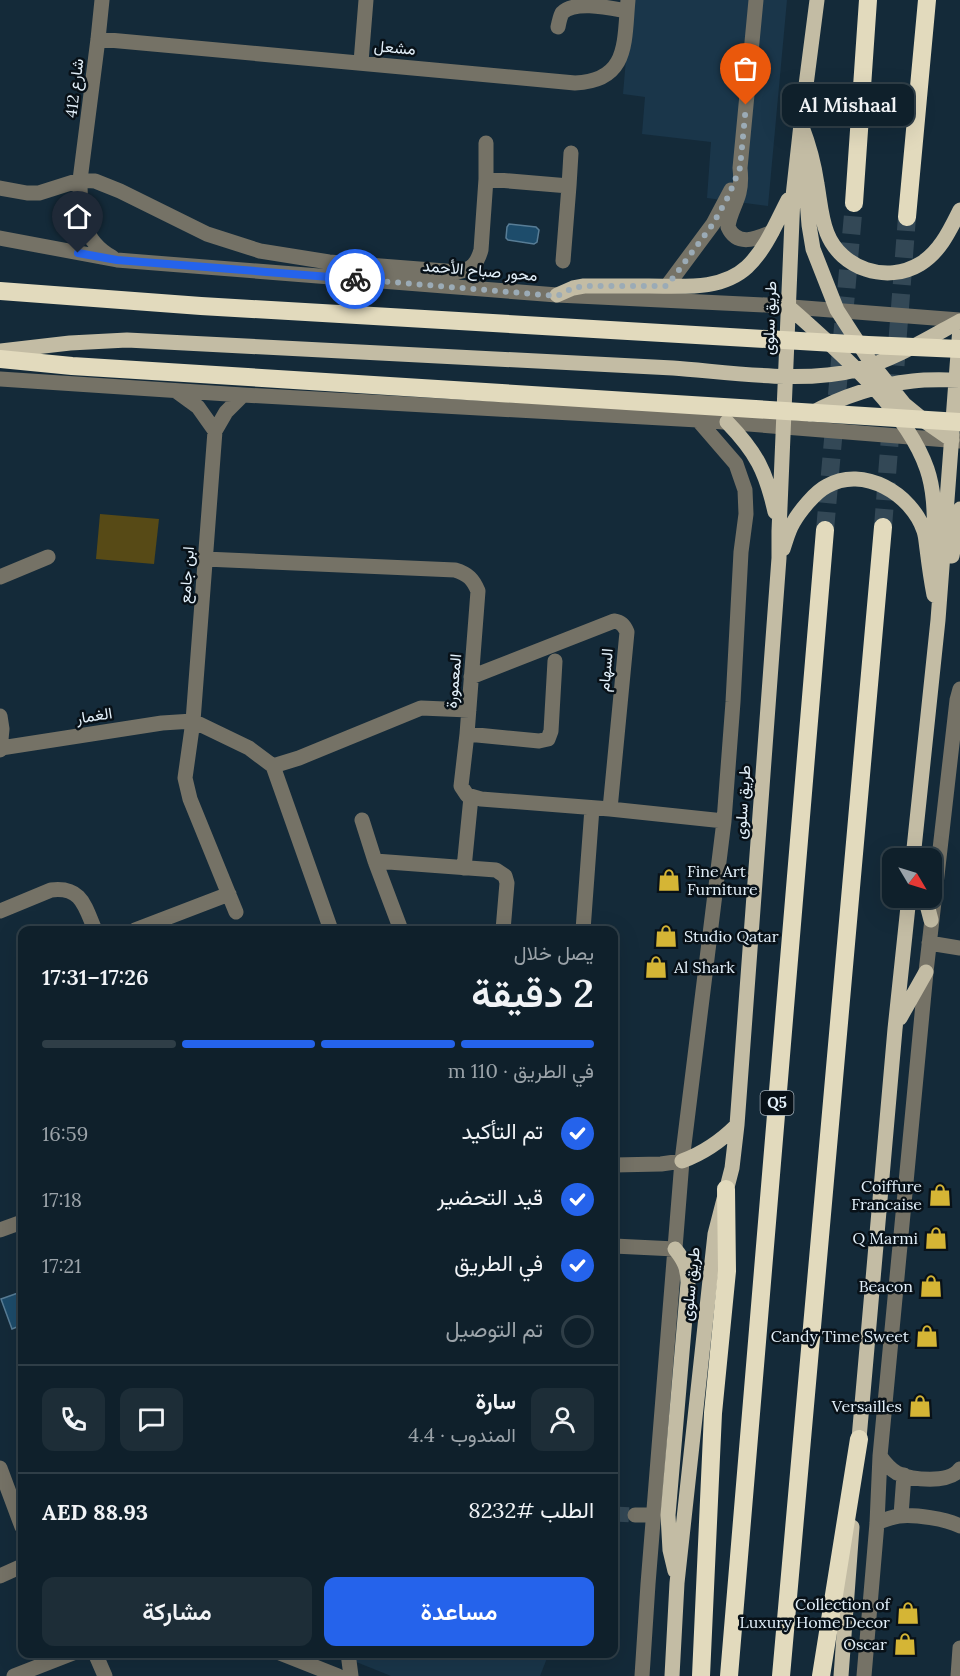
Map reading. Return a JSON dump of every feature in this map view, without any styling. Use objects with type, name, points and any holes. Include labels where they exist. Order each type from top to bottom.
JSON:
[{"type":"highway","points":[[855,203],[868,0]]},
{"type":"highway","points":[[907,217],[927,0]]},
{"type":"highway","points":[[0,291],[225,307],[856,345],[960,349]]},
{"type":"highway","points":[[0,359],[72,366],[960,422]]},
{"type":"highway","points":[[781,1676],[883,527]]},
{"type":"highway","name":"Q5","points":[[729,1676],[825,530]]},
{"type":"highway","points":[[701,1676],[713,1413],[727,1271],[726,1189]]},
{"type":"highway","points":[[821,1676],[859,1439]]},
{"type":"main road","name":"طريق سلوى","points":[[672,1676],[677,1583],[715,1234],[732,1168],[737,1125],[779,558],[793,196],[817,0]]},
{"type":"main road","points":[[801,124],[813,162],[820,208],[827,234],[835,249],[850,262],[866,270],[884,273],[903,271],[920,264],[944,239],[960,210]]},
{"type":"main road","points":[[801,124],[813,249],[837,310],[872,364],[895,414],[911,436],[922,457],[931,486],[938,620]]},
{"type":"main road","points":[[557,296],[573,288],[584,286],[692,286],[713,284],[730,278],[746,269],[758,255],[788,200],[793,196]]},
{"type":"main road","points":[[789,307],[855,370],[926,422],[956,440]]},
{"type":"main road","points":[[0,351],[70,343],[127,340],[816,376],[855,370],[872,364],[905,350],[960,320]]},
{"type":"main road","points":[[915,848],[956,440],[960,327]]},
{"type":"main road","points":[[784,427],[831,403],[881,387],[913,381],[958,380]]},
{"type":"main road","points":[[727,422],[754,453],[764,470],[779,531]]},
{"type":"main road","points":[[779,558],[793,523],[808,504],[827,486],[846,480],[865,480],[879,484],[898,495],[908,505],[924,531],[938,620]]},
{"type":"main road","points":[[938,620],[948,582],[960,508]]},
{"type":"main road","points":[[841,1676],[859,1439],[908,908]]},
{"type":"main road","points":[[928,908],[931,920]]},
{"type":"main road","points":[[895,1029],[926,972]]},
{"type":"main road","points":[[682,1161],[712,1147],[737,1125]]},
{"type":"main road","points":[[675,1249],[683,1258],[688,1269],[669,1515],[670,1550],[677,1583]]},
{"type":"street","name":"شارع 412","points":[[102,0],[80,180],[80,212],[83,224],[96,245],[117,260]]},
{"type":"street","points":[[361,62],[366,0]]},
{"type":"street","points":[[756,0],[740,168],[741,182],[739,194],[728,220],[728,227],[739,240],[745,241],[772,232]]},
{"type":"street","points":[[558,27],[561,15],[568,8],[587,4],[627,5]]},
{"type":"street","name":"مشعل","points":[[98,39],[575,83],[595,81],[614,69],[623,51],[627,5]]},
{"type":"street","points":[[0,188],[39,193],[80,180],[95,181],[207,234],[260,251],[329,262],[458,272],[470,270],[479,259],[481,250],[486,143]]},
{"type":"street","points":[[563,261],[571,153]]},
{"type":"street","points":[[667,286],[713,224],[729,195],[740,168]]},
{"type":"street","points":[[486,179],[569,186]]},
{"type":"street","name":"محور صباح الأحمد","points":[[0,238],[117,260],[557,296],[789,307],[960,320]]},
{"type":"street","points":[[0,379],[699,420],[956,440]]},
{"type":"street","points":[[175,390],[198,407],[216,431]]},
{"type":"street","name":"ابن جامع","points":[[236,912],[186,789],[186,769],[193,721],[216,431],[226,412],[243,395]]},
{"type":"street","points":[[642,1676],[682,1161],[724,821],[741,552],[746,514],[745,490],[736,464],[699,420]]},
{"type":"street","points":[[0,577],[48,557]]},
{"type":"street","name":"المعمورة","points":[[206,560],[455,570],[469,576],[478,591],[461,786],[467,795],[476,798]]},
{"type":"street","name":"السهام","points":[[471,676],[614,621],[623,625],[627,632],[610,809]]},
{"type":"street","points":[[467,734],[539,741],[548,739],[551,731],[555,661]]},
{"type":"street","points":[[864,1676],[877,1523],[880,1456],[931,920],[960,689]]},
{"type":"street","points":[[273,766],[299,758],[421,708],[469,710]]},
{"type":"street","name":"الغمار","points":[[0,716],[2,729],[0,749],[162,723],[193,721]]},
{"type":"street","points":[[193,721],[249,748],[273,766],[330,926]]},
{"type":"street","points":[[469,868],[476,798],[724,821]]},
{"type":"street","points":[[583,926],[592,808]]},
{"type":"street","points":[[362,820],[399,926]]},
{"type":"street","points":[[375,861],[502,872],[507,879],[503,926]]},
{"type":"street","points":[[0,911],[51,890],[69,890],[83,901],[93,926]]},
{"type":"street","points":[[145,926],[229,894]]},
{"type":"street","points":[[929,943],[960,948]]},
{"type":"street","points":[[618,1165],[682,1161]]},
{"type":"street","points":[[0,1230],[18,1223]]},
{"type":"street","points":[[618,1246],[675,1249]]},
{"type":"street","points":[[880,1456],[887,1466],[904,1475],[946,1479],[960,1469]]},
{"type":"street","points":[[0,1468],[18,1516]]},
{"type":"street","points":[[901,1515],[904,1475]]},
{"type":"street","points":[[635,1515],[653,1515]]},
{"type":"street","points":[[877,1523],[901,1515],[951,1521],[960,1526]]},
{"type":"street","points":[[0,1576],[18,1568]]},
{"type":"street","points":[[958,1676],[960,1648]]},
{"type":"street","points":[[14,1676],[60,1658]]},
{"type":"street","points":[[97,1658],[105,1676]]},
{"type":"street","points":[[290,1658],[322,1673],[338,1676]]},
{"type":"street","points":[[349,1658],[351,1676]]},
{"type":"shaded area","points":[[631,0],[787,0],[768,206],[707,198],[711,142],[642,134],[645,97],[623,94]]},
{"type":"shaded area","points":[[509,224],[536,227],[539,230],[537,242],[534,244],[508,240],[506,238]]},
{"type":"shaded area","points":[[100,514],[159,519],[154,564],[96,559]]},
{"type":"shaded area","points":[[18,1293],[18,1327],[12,1329],[1,1299]]},
{"type":"shaded area","points":[[346,1658],[547,1658],[540,1676],[391,1676]]},
{"type":"tunnel","points":[[825,530],[854,203]]},
{"type":"tunnel","points":[[883,527],[907,217]]},
{"type":"tunnel","points":[[618,1514],[635,1515]]},
{"type":"way so far","points":[[355,279],[557,296],[564,291],[584,286],[667,286],[713,224],[729,195],[740,168],[746,105]]},
{"type":"place","name":"Al Mishaal","points":[[746,105]]},
{"type":"place","name":"Fine Art Furniture","points":[[669,880]]},
{"type":"place","name":"Studio Qatar","points":[[666,936]]},
{"type":"place","name":"Al Shark","points":[[656,967]]},
{"type":"place","name":"Coiffure Francaise","points":[[940,1195]]},
{"type":"place","name":"Q Marmi","points":[[936,1238]]},
{"type":"place","name":"Beacon","points":[[931,1286]]},
{"type":"place","name":"Candy Time Sweet","points":[[927,1336]]},
{"type":"place","name":"Versailles","points":[[920,1406]]},
{"type":"place","name":"Collection of Luxury Home Decor","points":[[908,1613]]},
{"type":"place","name":"Oscar","points":[[905,1644]]},
{"type":"route","points":[[78,253],[117,260],[355,279]]}]
